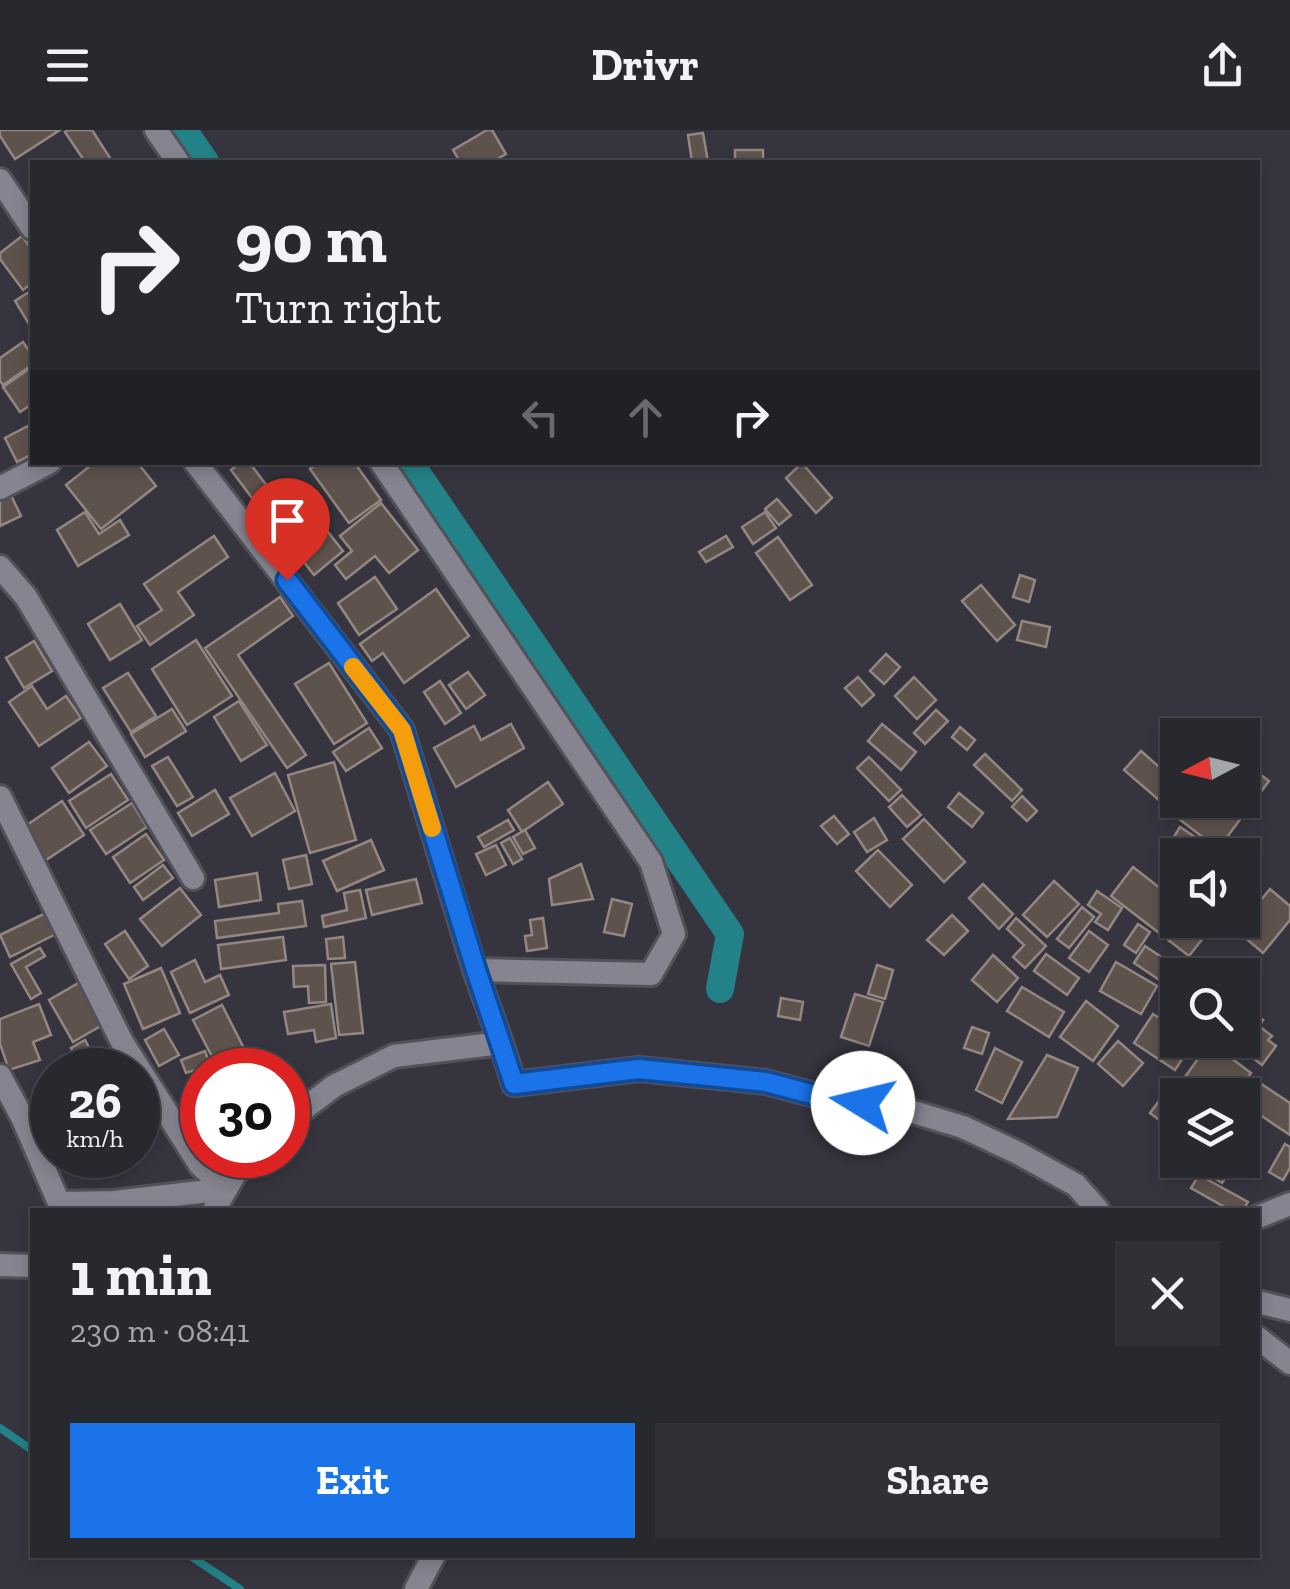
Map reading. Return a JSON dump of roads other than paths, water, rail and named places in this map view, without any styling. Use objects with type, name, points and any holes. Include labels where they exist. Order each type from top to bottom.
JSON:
[{"type":"street","points":[[156,130],[177,160]]},
{"type":"street","points":[[0,180],[30,225]]},
{"type":"street","points":[[0,488],[44,465]]},
{"type":"street","points":[[198,465],[402,730],[514,1084],[639,1069],[766,1082],[826,1098],[900,1108],[963,1127],[1018,1153],[1076,1185],[1096,1208]]},
{"type":"street","points":[[383,465],[651,862],[674,934],[651,974],[476,970]]},
{"type":"street","points":[[0,567],[26,598],[193,878]]},
{"type":"street","points":[[0,796],[122,1042],[200,1165],[226,1189]]},
{"type":"street","points":[[310,1104],[334,1086],[394,1056],[501,1043]]},
{"type":"street","points":[[0,1076],[59,1204],[226,1189]]},
{"type":"street","points":[[215,1208],[232,1178]]},
{"type":"street","points":[[1260,1215],[1290,1204]]},
{"type":"street","points":[[0,1264],[30,1266]]},
{"type":"street","points":[[1260,1302],[1290,1310]]},
{"type":"street","points":[[1260,1340],[1290,1363]]},
{"type":"street","points":[[416,1589],[432,1558]]},
{"type":"waterway","points":[[183,130],[204,160]]},
{"type":"waterway","points":[[411,465],[730,934],[720,989]]},
{"type":"waterway","points":[[0,1428],[30,1449]]},
{"type":"waterway","points":[[194,1558],[240,1589]]}]
